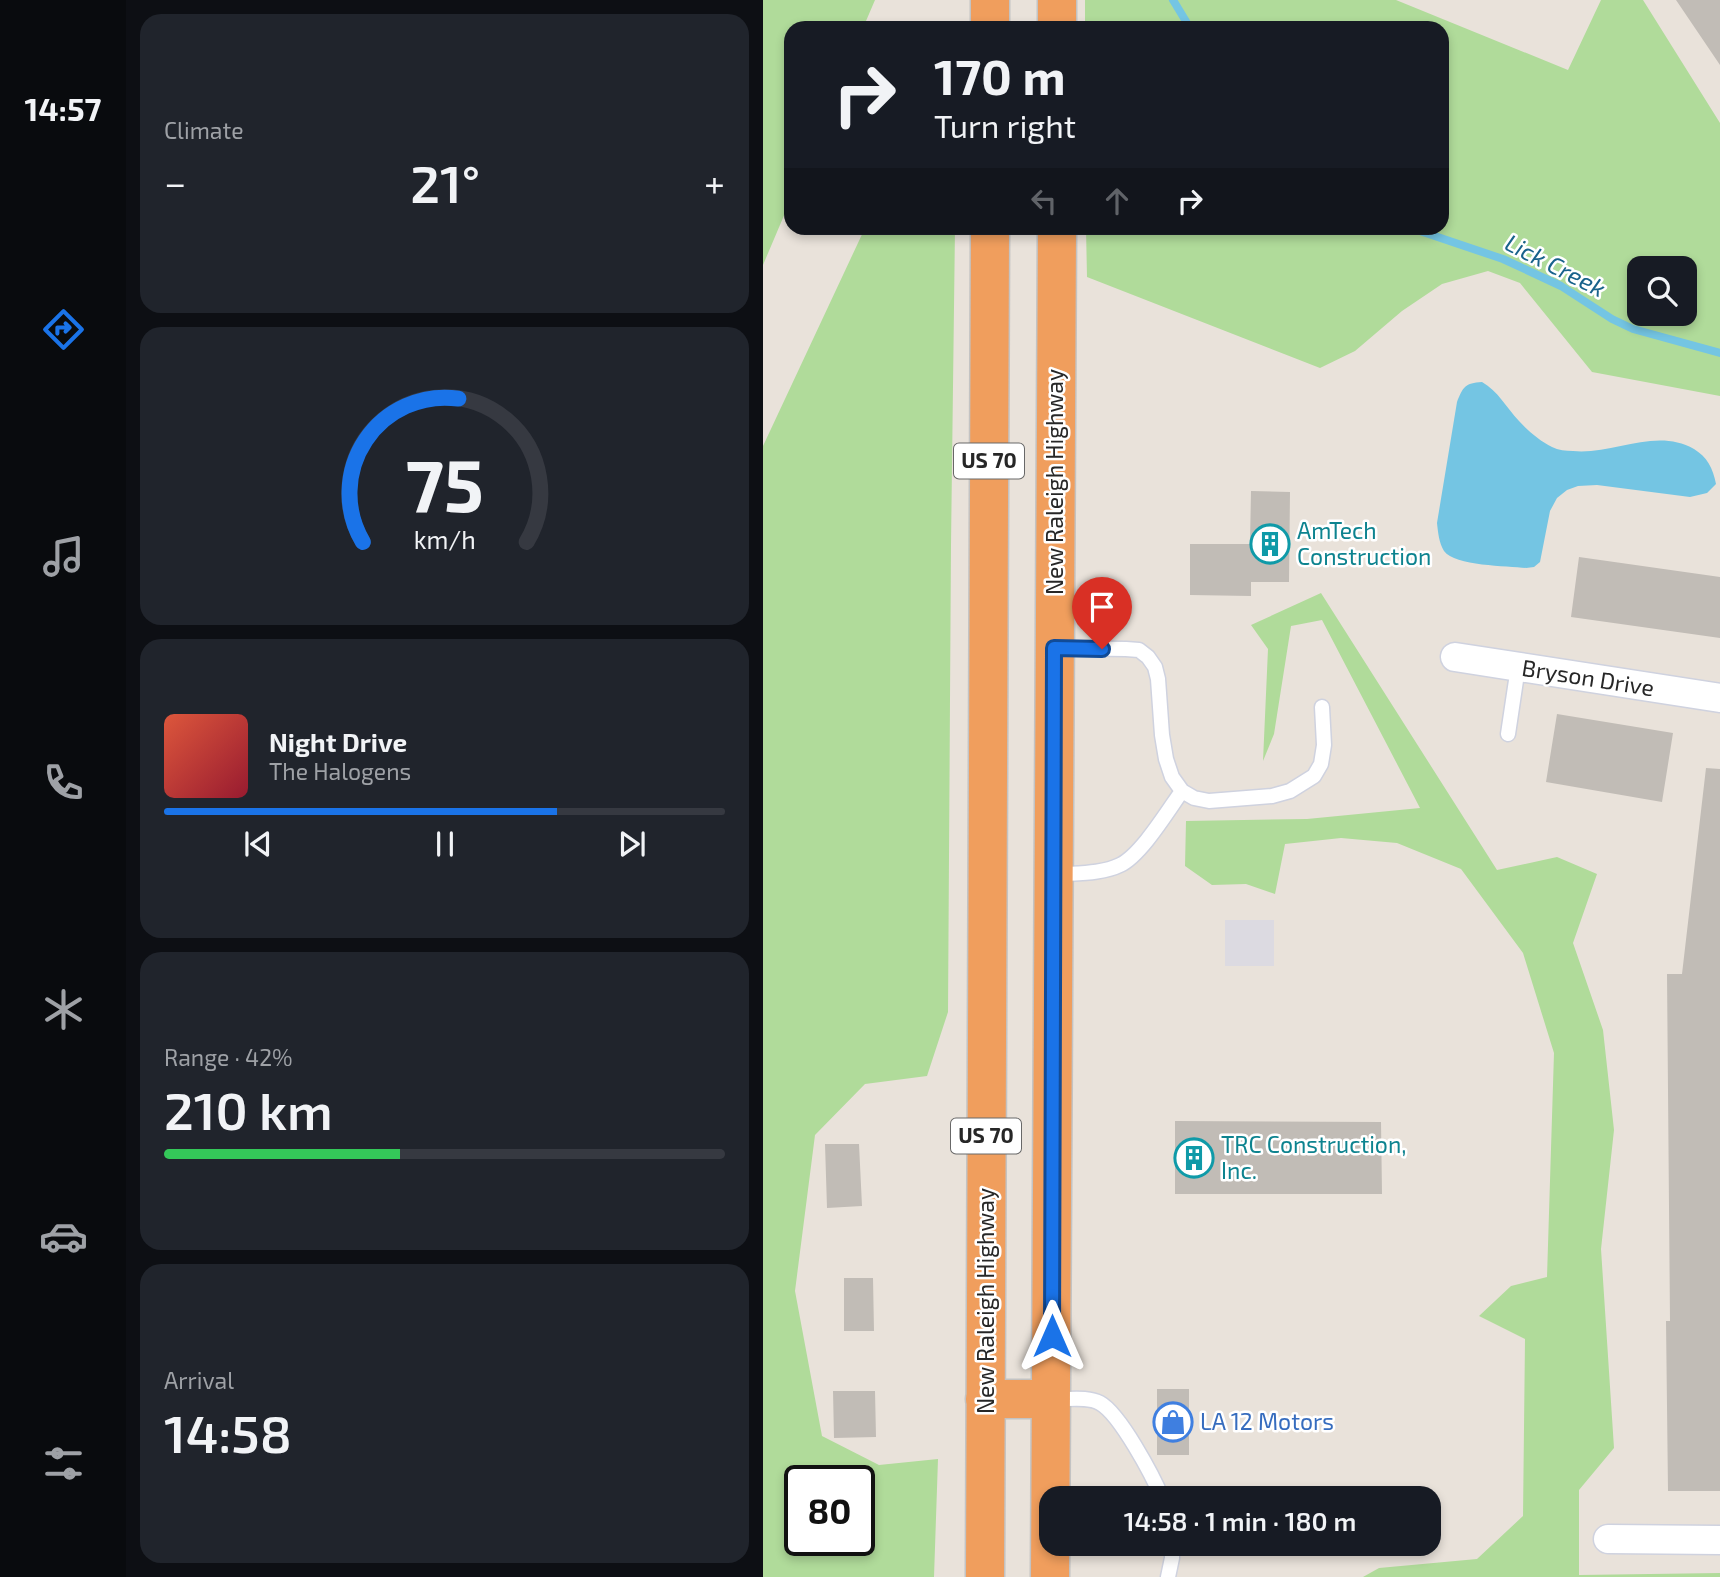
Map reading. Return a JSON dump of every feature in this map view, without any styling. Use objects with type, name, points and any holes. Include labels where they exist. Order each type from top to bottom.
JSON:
[{"type":"highway","points":[[990,21],[991,0]]},
{"type":"highway","points":[[1057,0],[1057,21]]},
{"type":"highway","name":"New Raleigh Highway","points":[[985,1577],[990,235]]},
{"type":"highway","name":"New Raleigh Highway","points":[[1050,1577],[1057,235]]},
{"type":"highway","points":[[985,1399],[1051,1399]]},
{"type":"street","name":"Bryson Drive","points":[[1455,657],[1720,698]]},
{"type":"street","points":[[1608,1539],[1720,1540]]},
{"type":"lane","points":[[1054,648],[1139,650],[1148,657],[1155,667],[1158,680],[1166,759],[1172,777],[1182,791],[1194,798],[1209,801],[1272,796],[1290,792],[1302,785],[1314,776],[1321,764],[1324,745],[1322,707]]},
{"type":"lane","points":[[1507,734],[1518,667]]},
{"type":"lane","points":[[1054,875],[1111,869],[1129,859],[1182,791]]},
{"type":"lane","points":[[1051,1399],[1090,1400],[1110,1411],[1155,1486]]},
{"type":"lane","points":[[1168,1576],[1172,1556]]},
{"type":"shaded area","points":[[1225,920],[1274,920],[1274,966],[1225,966]]},
{"type":"green space","points":[[763,0],[875,0],[866,21],[784,21],[784,216],[763,265]]},
{"type":"green space","points":[[1085,0],[1396,0],[1448,21],[1085,21]]},
{"type":"green space","points":[[1601,0],[1643,0],[1720,123],[1720,396],[1592,372],[1520,283],[1488,271],[1442,284],[1402,311],[1355,351],[1320,368],[1087,277],[1086,235],[1449,235],[1449,22],[1568,70]]},
{"type":"green space","points":[[862,235],[955,235],[948,1012],[927,1076],[865,1084],[815,1135],[795,1291],[822,1436],[879,1465],[938,1459],[934,1577],[763,1577],[763,446]]},
{"type":"green space","points":[[1321,593],[1497,870],[1557,857],[1597,874],[1573,943],[1603,1030],[1614,1130],[1601,1249],[1614,1448],[1579,1490],[1579,1575],[1720,1573],[1720,1577],[1363,1577],[1379,1568],[1477,1559],[1523,1516],[1525,1339],[1479,1316],[1511,1286],[1547,1277],[1554,1053],[1523,953],[1461,869],[1397,843],[1341,838],[1285,844],[1275,894],[1246,884],[1212,885],[1185,866],[1186,821],[1307,819],[1420,808],[1322,620],[1291,626],[1274,734],[1263,761],[1268,649],[1251,625]]},
{"type":"water","points":[[1482,382],[1526,428],[1554,448],[1588,451],[1650,441],[1680,443],[1699,452],[1706,459],[1716,484],[1707,493],[1690,497],[1597,485],[1578,486],[1557,498],[1550,511],[1540,562],[1534,567],[1459,560],[1444,551],[1437,523],[1457,402],[1465,387]]},
{"type":"building","points":[[1676,0],[1720,0],[1720,65]]},
{"type":"building","name":"AmTech Construction","points":[[1251,491],[1290,492],[1289,582],[1251,582],[1251,596],[1190,595],[1190,544],[1250,544]]},
{"type":"building","points":[[1579,557],[1720,577],[1720,638],[1571,617]]},
{"type":"building","points":[[1557,714],[1673,733],[1662,802],[1546,782]]},
{"type":"building","points":[[1706,768],[1720,769],[1720,1491],[1668,1491],[1666,1321],[1670,1321],[1667,974],[1682,974]]},
{"type":"building","points":[[1175,1121],[1381,1122],[1382,1194],[1175,1194]]},
{"type":"building","points":[[825,1144],[859,1144],[862,1206],[827,1208]]},
{"type":"building","points":[[844,1278],[873,1278],[874,1331],[844,1331]]},
{"type":"building","name":"LA 12 Motors","points":[[1157,1389],[1189,1389],[1189,1455],[1157,1455]]},
{"type":"building","points":[[833,1391],[875,1391],[876,1437],[834,1438]]},
{"type":"waterway","name":"Lick Creek","points":[[1173,0],[1186,21]]},
{"type":"waterway","name":"Lick Creek","points":[[1432,235],[1503,259],[1561,286],[1612,319],[1633,329],[1720,353]]},
{"type":"place","name":"AmTech Construction","points":[[1270,544]]},
{"type":"place","name":"TRC Construction, Inc.","points":[[1194,1158]]},
{"type":"place","name":"LA 12 Motors","points":[[1173,1422]]},
{"type":"route","points":[[1052,1336],[1054,648],[1102,649]]}]
